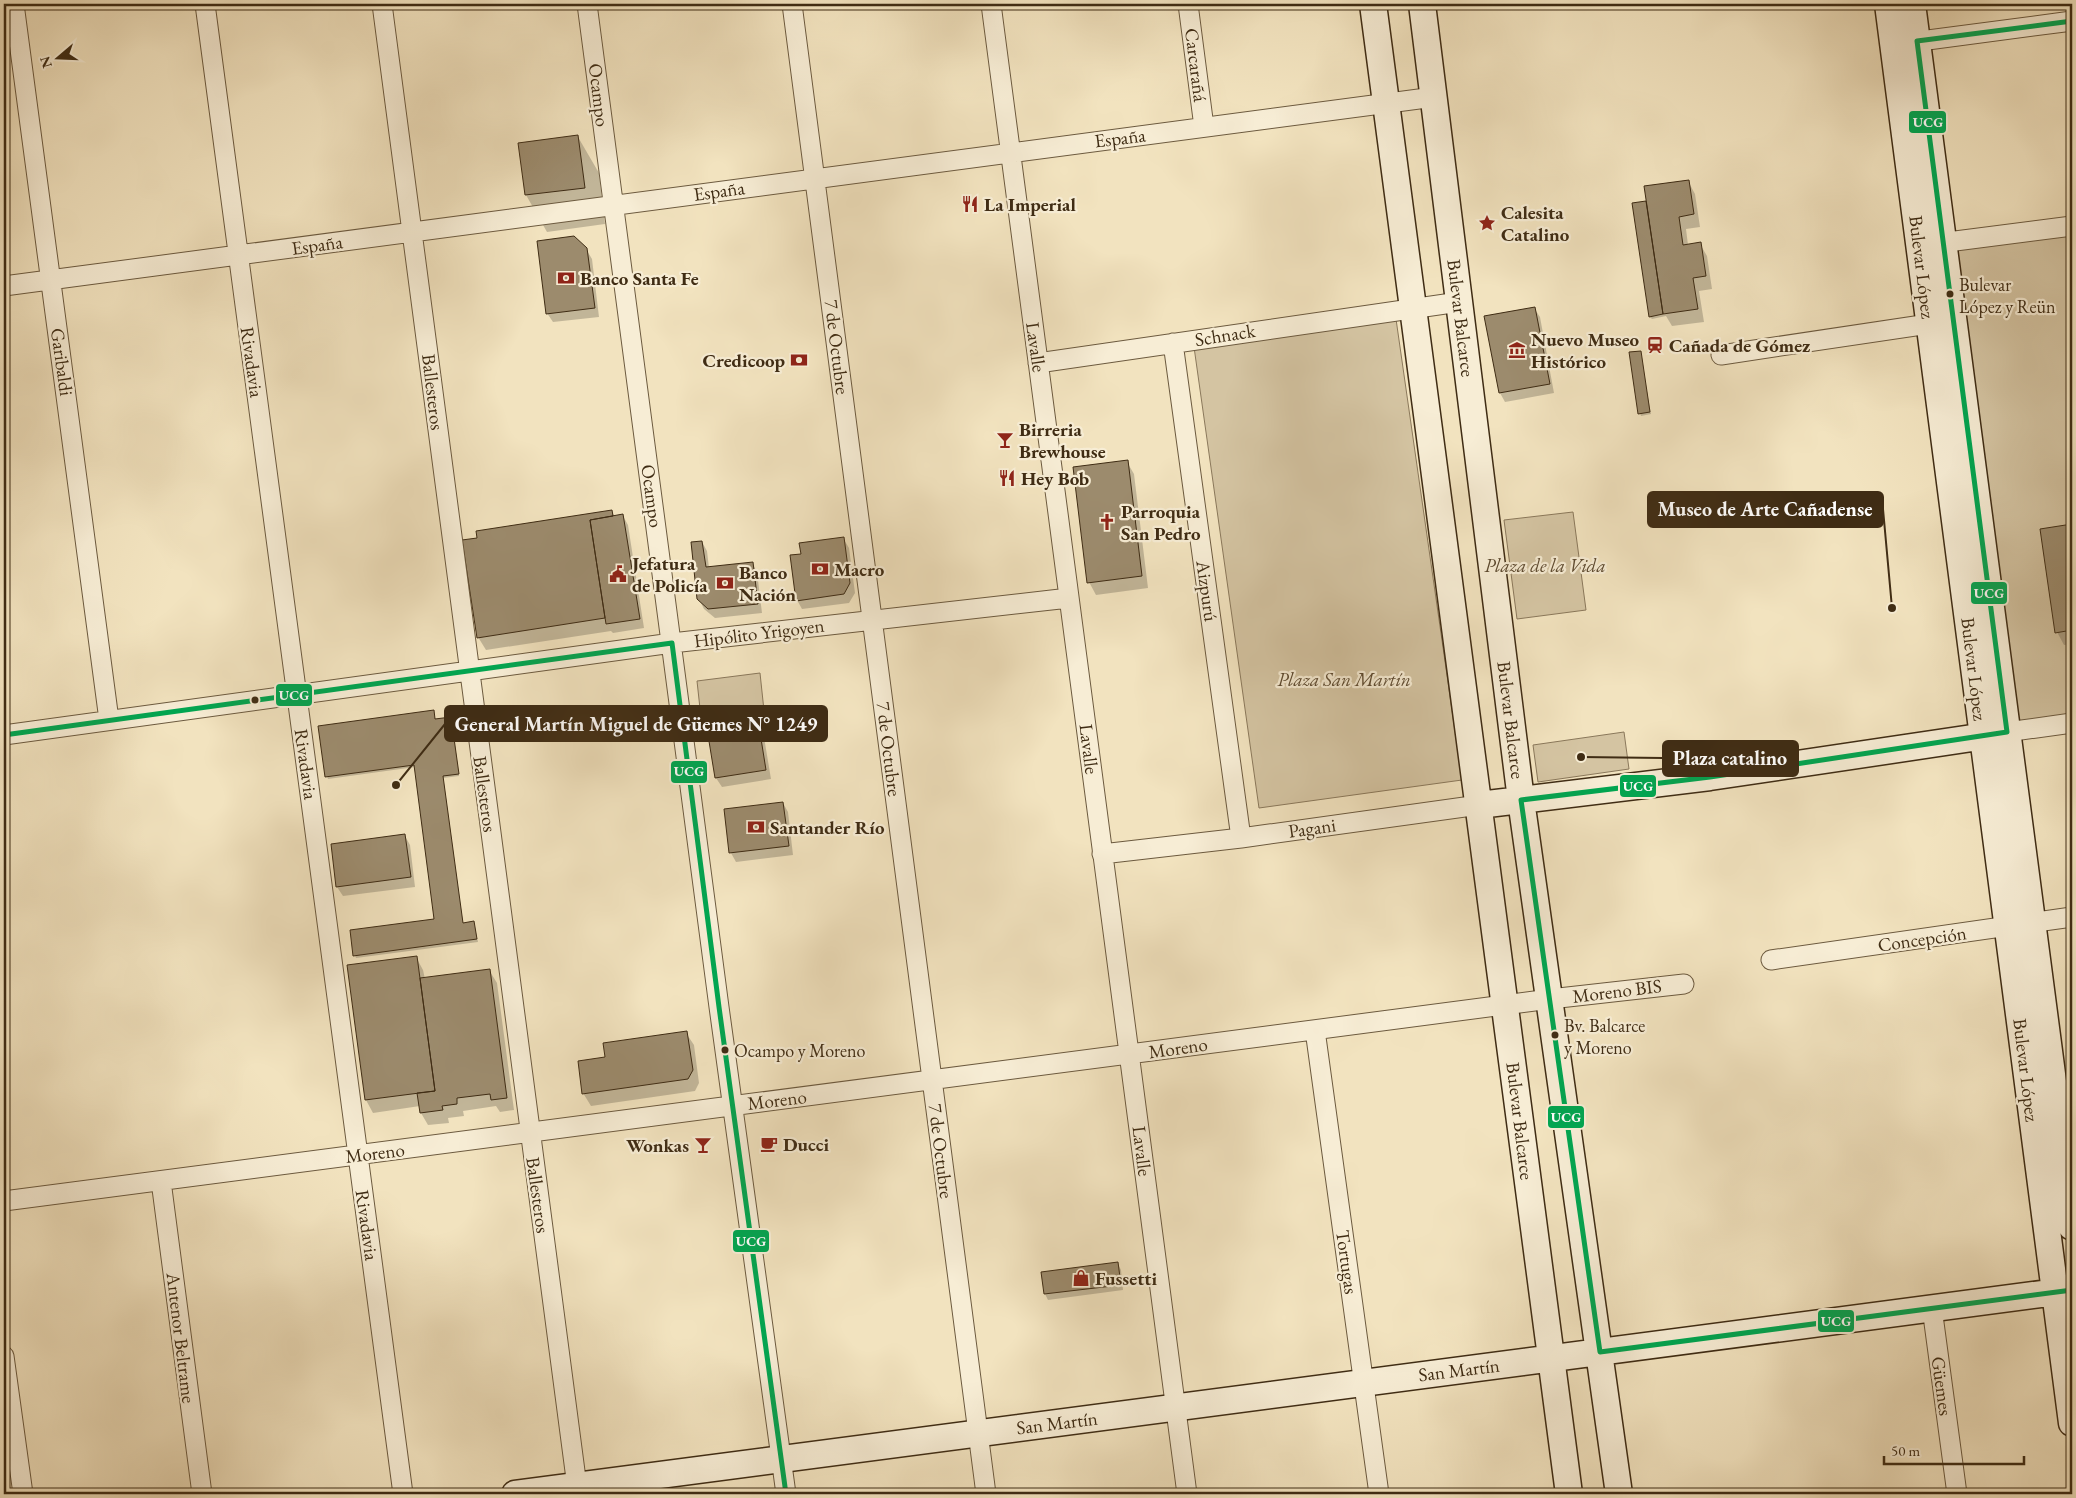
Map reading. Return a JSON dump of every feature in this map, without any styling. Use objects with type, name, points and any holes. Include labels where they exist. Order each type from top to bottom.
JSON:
[{"type":"main road","name":"Bulevar Balcarce","points":[[1373,4],[1569,1494]]},
{"type":"main road","name":"Bulevar Balcarce","points":[[1422,4],[1522,800],[1600,1352],[1618,1494]]},
{"type":"main road","name":"Bulevar López","points":[[1888,4],[1905,43],[1942,323],[2020,925],[2064,1291],[2072,1423]]},
{"type":"main road","name":"Bulevar López","points":[[1905,43],[1912,4]]},
{"type":"main road","name":"Pagani","points":[[1479,805],[1703,777],[1995,734]]},
{"type":"main road","name":"Bulevar López","points":[[2020,925],[2072,1227]]},
{"type":"main road","name":"San Martín","points":[[514,1494],[577,1490],[781,1459],[2064,1291]]},
{"type":"street","name":"Garibaldi","points":[[14,4],[109,720]]},
{"type":"street","name":"Rivadavia","points":[[205,4],[403,1494]]},
{"type":"street","name":"Ballesteros","points":[[382,4],[577,1490]]},
{"type":"street","name":"Ocampo","points":[[587,4],[786,1494]]},
{"type":"street","name":"7 de Octubre","points":[[792,4],[986,1494]]},
{"type":"street","name":"Lavalle","points":[[991,4],[1187,1494]]},
{"type":"street","name":"Carcarañá","points":[[1188,4],[1204,127]]},
{"type":"street","points":[[1905,43],[2072,21]]},
{"type":"street","name":"España","points":[[4,286],[1434,97]]},
{"type":"street","points":[[1931,244],[2072,226]]},
{"type":"street","name":"Schnack","points":[[1038,363],[1413,307],[1459,302]]},
{"type":"street","points":[[1721,355],[1942,323]]},
{"type":"street","name":"Aizpurú","points":[[1173,343],[1240,838]]},
{"type":"street","name":"Hipólito Yrigoyen","points":[[4,735],[672,643],[1069,598]]},
{"type":"street","points":[[1995,734],[2072,723]]},
{"type":"street","name":"Pagani","points":[[1102,854],[1240,838],[1479,805]]},
{"type":"street","name":"Concepción","points":[[1771,960],[2072,917]]},
{"type":"street","name":"Moreno BIS","points":[[1550,999],[1684,984]]},
{"type":"street","name":"Moreno","points":[[4,1201],[1550,999]]},
{"type":"street","name":"Tortugas","points":[[1315,1030],[1379,1494]]},
{"type":"street","name":"Antenor Beltrame","points":[[161,1181],[202,1494]]},
{"type":"street","name":"Güemes","points":[[1932,1308],[1957,1494]]},
{"type":"street","points":[[4,1356],[22,1494]]},
{"type":"green space","points":[[2072,226],[2072,723],[2007,732],[1943,243]]},
{"type":"green space","name":"Plaza San Martín","points":[[1396,319],[1462,780],[1259,808],[1194,347]]},
{"type":"green space","name":"Plaza de la Vida","points":[[1573,512],[1586,610],[1517,619],[1504,520]]},
{"type":"green space","points":[[760,673],[765,720],[702,727],[697,681]]},
{"type":"green space","points":[[1624,732],[1629,769],[1538,782],[1533,745]]},
{"type":"building","points":[[578,135],[585,188],[525,195],[518,143]]},
{"type":"building","points":[[1689,180],[1694,214],[1679,217],[1683,245],[1701,242],[1706,276],[1693,278],[1698,309],[1663,314],[1644,186]]},
{"type":"building","points":[[1646,201],[1663,314],[1649,317],[1632,203]]},
{"type":"building","name":"Banco Santa Fe","points":[[574,236],[587,248],[595,308],[546,314],[537,241]]},
{"type":"building","name":"Nuevo Museo Histórico","points":[[1535,307],[1550,384],[1499,393],[1484,316]]},
{"type":"building","points":[[1641,351],[1650,412],[1638,414],[1629,352]]},
{"type":"building","name":"Parroquia San Pedro","points":[[1128,460],[1142,576],[1087,583],[1073,467]]},
{"type":"building","points":[[612,510],[613,516],[590,520],[605,618],[477,638],[462,540],[477,538],[476,531]]},
{"type":"building","points":[[623,514],[640,619],[606,624],[590,520]]},
{"type":"building","points":[[2072,524],[2072,630],[2055,633],[2040,529]]},
{"type":"building","name":"Macro","points":[[844,537],[850,583],[844,594],[796,601],[790,555],[801,554],[799,543]]},
{"type":"building","name":"Banco Nación","points":[[702,541],[706,567],[753,562],[758,604],[708,609],[697,599],[691,542]]},
{"type":"building","points":[[434,710],[435,719],[451,717],[459,774],[443,776],[463,923],[474,921],[477,939],[353,956],[350,930],[434,919],[414,765],[325,777],[318,726]]},
{"type":"building","points":[[758,720],[766,770],[715,778],[707,729]]},
{"type":"building","name":"Santander Río","points":[[783,802],[789,846],[729,853],[724,809]]},
{"type":"building","points":[[405,834],[411,877],[336,887],[331,844]]},
{"type":"building","points":[[417,956],[435,1091],[365,1100],[347,965]]},
{"type":"building","points":[[490,969],[507,1098],[491,1100],[490,1094],[457,1098],[457,1104],[442,1106],[443,1110],[420,1113],[417,1093],[435,1091],[420,978]]},
{"type":"building","points":[[687,1031],[693,1070],[688,1079],[582,1094],[578,1061],[605,1057],[603,1043]]},
{"type":"building","name":"Fussetti","points":[[1118,1262],[1121,1285],[1044,1294],[1041,1272]]},
{"type":"transit line","name":"UCG","points":[[2072,21],[1917,41],[2007,732],[1710,777],[1521,800],[1600,1352],[2072,1290]]},
{"type":"transit line","name":"UCG","points":[[4,735],[672,643],[719,1007],[786,1494]]},
{"type":"place","name":"La Imperial","points":[[970,204]]},
{"type":"place","name":"Calesita Catalino","points":[[1487,223]]},
{"type":"place","name":"Banco Santa Fe","points":[[566,278]]},
{"type":"place","name":"Bulevar López y Reün","points":[[1950,294]]},
{"type":"place","name":"Cañada de Gómez","points":[[1655,345]]},
{"type":"place","name":"Nuevo Museo Histórico","points":[[1517,350]]},
{"type":"place","name":"Credicoop","points":[[799,360]]},
{"type":"place","name":"Birreria Brewhouse","points":[[1005,440]]},
{"type":"place","name":"Hey Bob","points":[[1007,478]]},
{"type":"place","name":"Parroquia San Pedro","points":[[1107,522]]},
{"type":"place","name":"Macro","points":[[820,569]]},
{"type":"place","name":"Jefatura de Policía","points":[[618,574]]},
{"type":"place","name":"Banco Nación","points":[[725,583]]},
{"type":"place","name":"Museo de Arte Cañadense","points":[[1892,608]]},
{"type":"place","name":"Plaza catalino","points":[[1581,757]]},
{"type":"place","name":"General Martín Miguel de Güemes N° 1249","points":[[396,785]]},
{"type":"place","name":"Santander Río","points":[[756,827]]},
{"type":"place","name":"Bv. Balcarce y Moreno","points":[[1555,1035]]},
{"type":"place","name":"Ocampo y Moreno","points":[[725,1050]]},
{"type":"place","name":"Ducci","points":[[769,1144]]},
{"type":"place","name":"Wonkas","points":[[703,1145]]},
{"type":"place","name":"Fussetti","points":[[1081,1278]]}]
